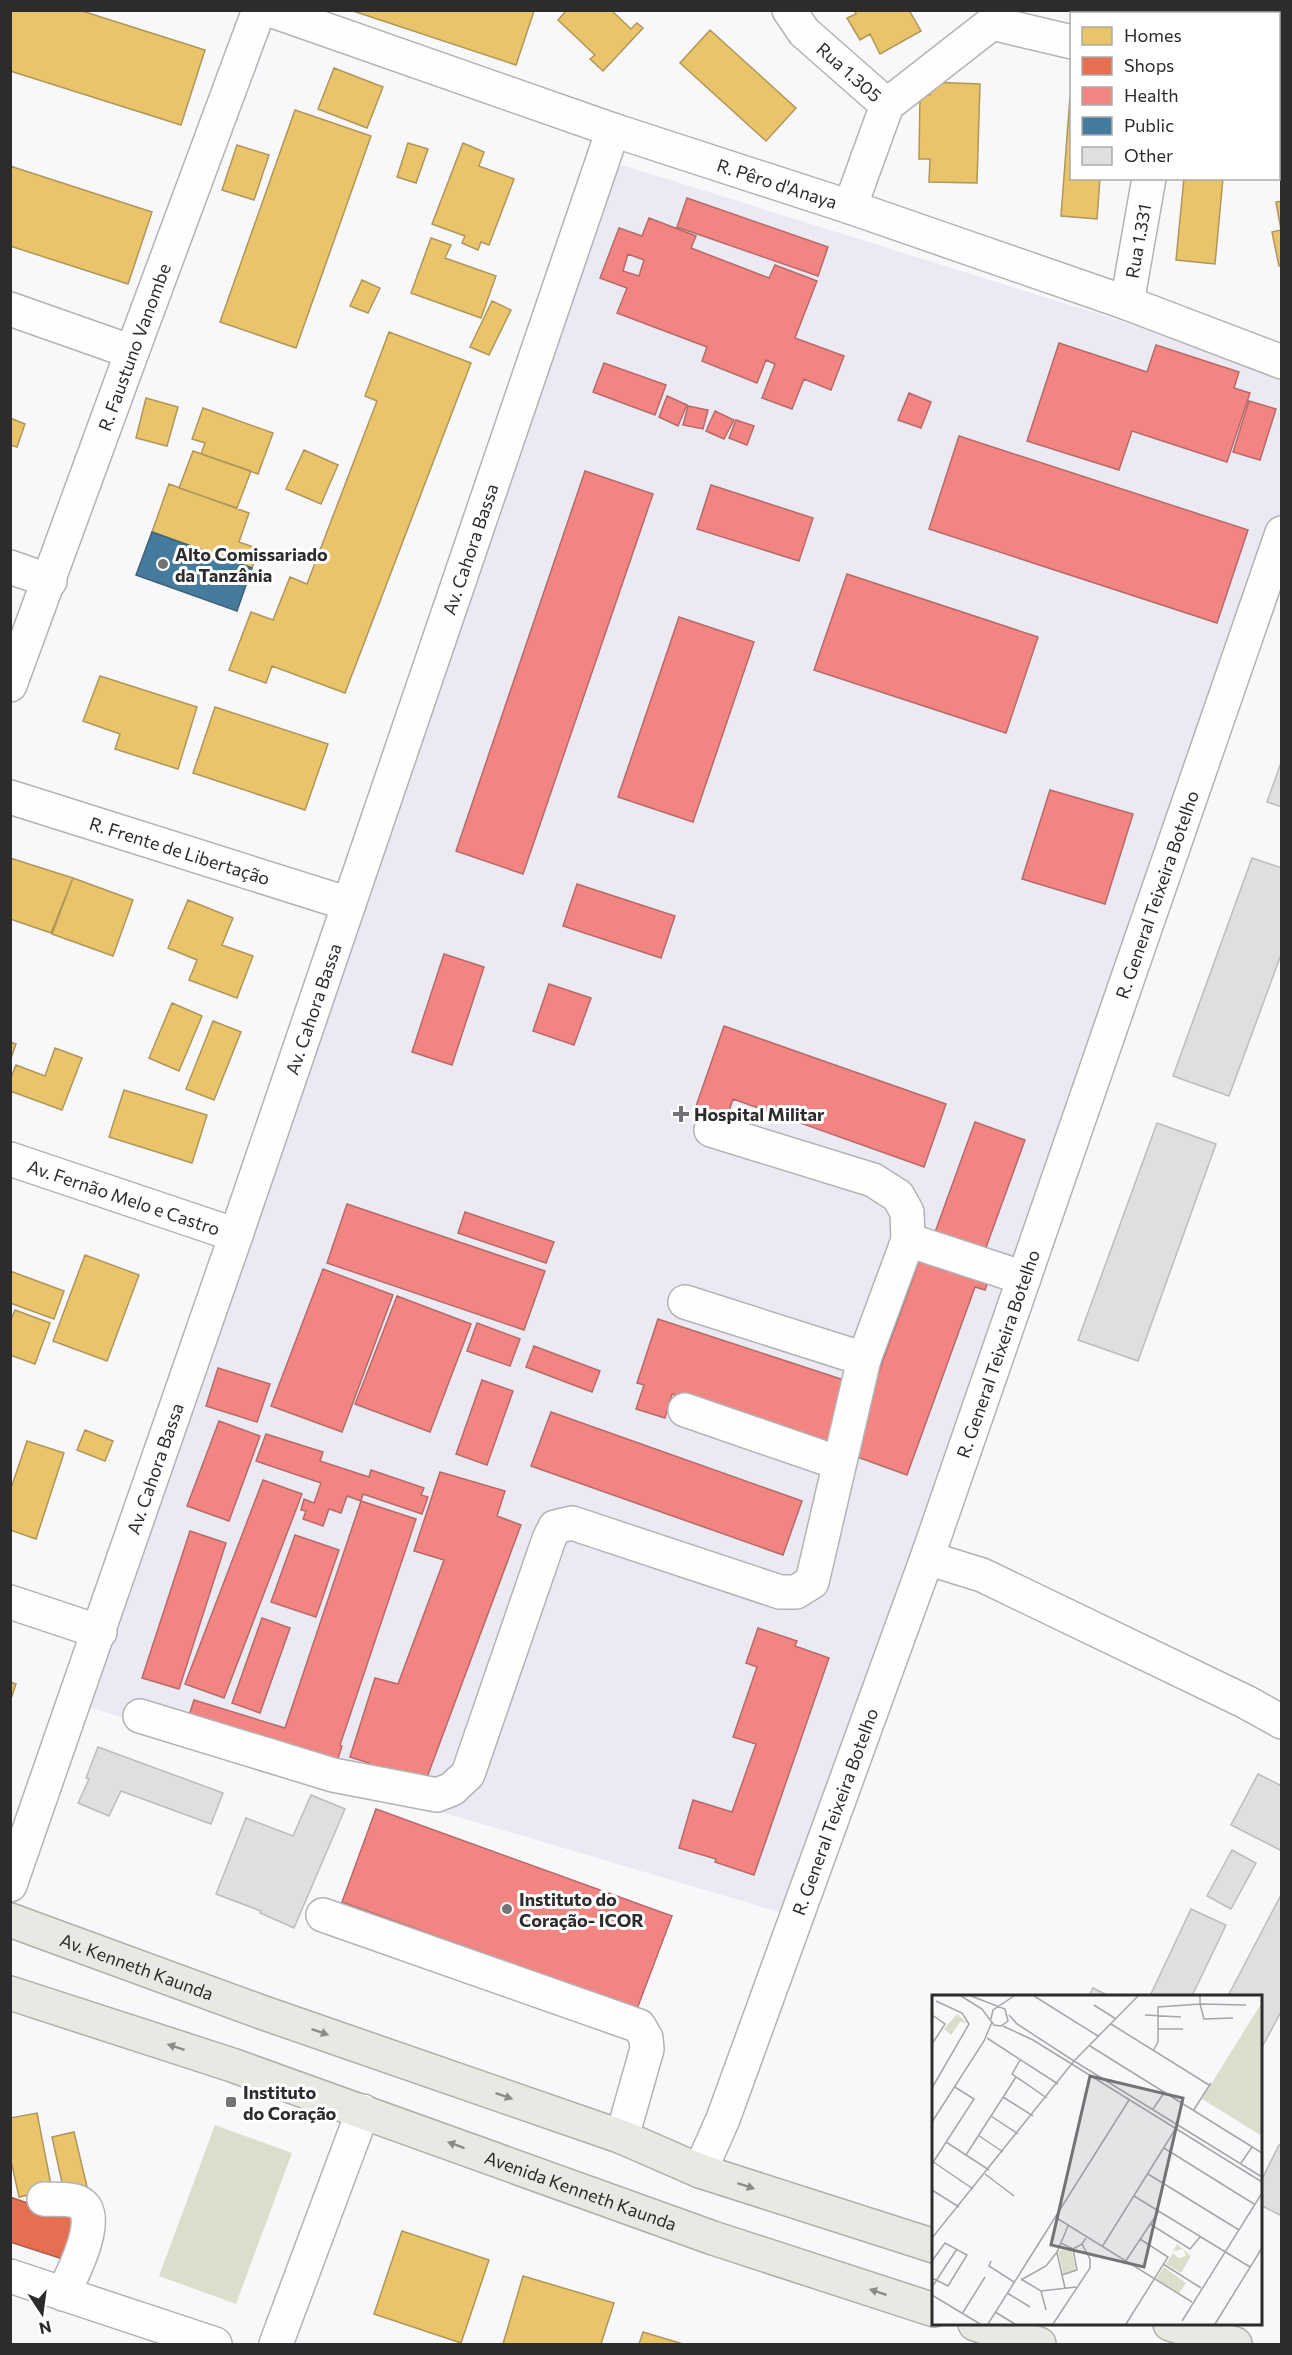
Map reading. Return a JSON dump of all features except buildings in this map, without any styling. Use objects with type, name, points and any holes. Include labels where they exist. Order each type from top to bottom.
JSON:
[{"type":"main road","name":"Av. Kenneth Kaunda","points":[[10,1920],[264,2013],[622,2137]]},
{"type":"main road","name":"Avenida Kenneth Kaunda","points":[[10,1993],[232,2065],[713,2238],[932,2310]]},
{"type":"main road","points":[[622,2137],[700,2171],[932,2247]]},
{"type":"main road","points":[[978,2325],[1039,2344]]},
{"type":"main road","points":[[1173,2325],[1235,2344]]},
{"type":"street","name":"R. Faustuno Vanombe","points":[[10,686],[260,10]]},
{"type":"street","name":"R. Pêro d'Anaya","points":[[270,10],[612,130],[850,207],[1127,303],[1281,362]]},
{"type":"street","name":"Rua 1.305","points":[[789,10],[804,32],[887,105],[850,207]]},
{"type":"street","points":[[887,105],[989,17],[1070,42]]},
{"type":"street","name":"Av. Cahora Bassa","points":[[10,1885],[100,1632],[612,130]]},
{"type":"street","name":"Rua 1.331","points":[[1127,303],[1149,180]]},
{"type":"street","points":[[10,309],[132,352]]},
{"type":"street","name":"R. General Teixeira Botelho","points":[[700,2171],[723,2119],[927,1558],[1281,533]]},
{"type":"street","points":[[10,567],[50,581]]},
{"type":"street","name":"R. Frente de Libertação","points":[[10,797],[349,903]]},
{"type":"street","points":[[140,1716],[333,1775],[437,1795],[452,1789],[468,1774],[555,1527],[572,1523],[780,1592],[796,1592],[812,1582],[864,1359],[908,1240],[907,1212],[898,1196],[873,1180],[711,1130]]},
{"type":"street","name":"Av. Fernão Melo e Castro","points":[[10,1160],[236,1235]]},
{"type":"street","points":[[908,1240],[1024,1278]]},
{"type":"street","points":[[685,1302],[864,1359]]},
{"type":"street","points":[[685,1410],[839,1463]]},
{"type":"street","points":[[927,1558],[982,1575],[1246,1702],[1281,1722]]},
{"type":"street","points":[[10,1602],[100,1632]]},
{"type":"street","points":[[323,1916],[639,2026],[646,2038],[647,2049],[622,2137]]},
{"type":"street","points":[[276,2344],[363,2111]]},
{"type":"street","points":[[44,2199],[78,2202],[86,2210],[87,2224],[83,2253],[63,2294]]},
{"type":"street","points":[[10,2276],[215,2344]]},
{"type":"shaded area","name":"Hospital Militar","points":[[616,163],[1281,371],[1281,521],[786,1914],[88,1707]]},
{"type":"green space","points":[[215,2125],[292,2153],[236,2304],[159,2276]]},
{"type":"place","name":"Alto Comissariado da Tanzânia","points":[[163,564]]},
{"type":"place","name":"Hospital Militar","points":[[681,1114]]},
{"type":"place","name":"Instituto do Coração- ICOR","points":[[507,1909]]},
{"type":"place","name":"Instituto do Coração","points":[[231,2102]]}]
